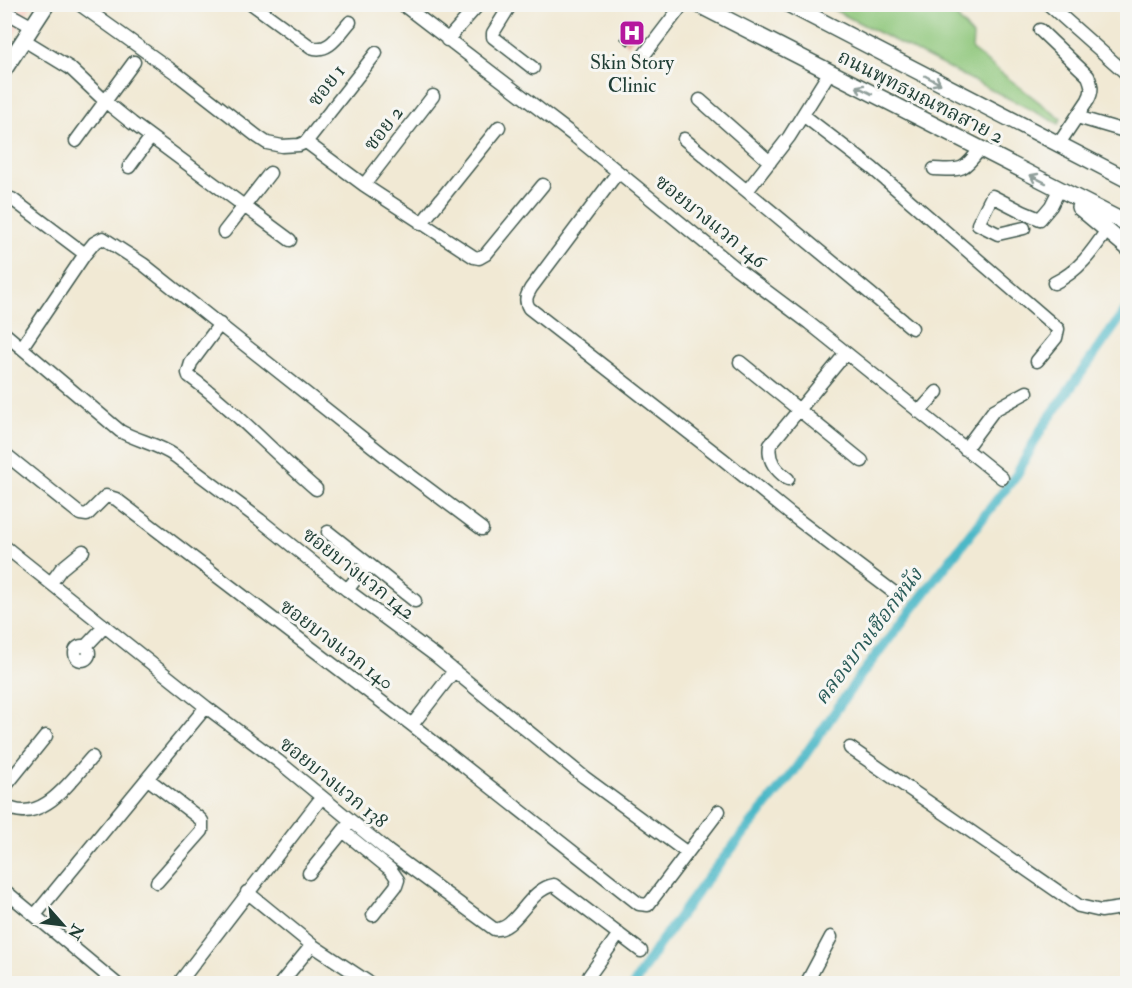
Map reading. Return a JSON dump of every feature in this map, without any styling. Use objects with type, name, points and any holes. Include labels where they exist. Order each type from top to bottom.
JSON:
[{"type":"main road","points":[[4,70],[46,4]]},
{"type":"main road","name":"ถนนพุทธมณฑลสาย 2","points":[[697,4],[1128,224]]},
{"type":"main road","name":"ถนนพุทธมณฑลสาย 2","points":[[788,4],[1128,180]]},
{"type":"main road","points":[[1059,190],[1128,248]]},
{"type":"street","points":[[79,4],[177,74],[267,143],[299,146],[306,142],[364,185],[466,254],[479,258],[486,254],[543,185]]},
{"type":"street","points":[[252,4],[318,50],[326,49],[350,22]]},
{"type":"street","name":"ซอยบางแวก 146","points":[[402,4],[554,120],[997,475]]},
{"type":"street","points":[[447,40],[479,4]]},
{"type":"street","points":[[511,4],[493,33],[493,37],[533,68]]},
{"type":"street","points":[[644,55],[683,4]]},
{"type":"street","points":[[1048,4],[1128,75]]},
{"type":"street","points":[[4,11],[33,27]]},
{"type":"street","points":[[1040,30],[1088,76],[1092,83],[1092,92],[1058,145]]},
{"type":"street","points":[[24,40],[70,68],[106,102],[290,240]]},
{"type":"street","name":"ซอย 1","points":[[306,142],[376,53]]},
{"type":"street","points":[[76,141],[134,62]]},
{"type":"street","points":[[747,191],[803,115],[829,73]]},
{"type":"street","name":"ซอย 2","points":[[364,185],[433,96]]},
{"type":"street","points":[[700,100],[770,162]]},
{"type":"street","points":[[803,115],[872,168],[1058,329],[1056,338],[1037,361]]},
{"type":"street","points":[[1077,117],[1128,132]]},
{"type":"street","points":[[420,224],[499,127]]},
{"type":"street","points":[[129,167],[151,137]]},
{"type":"street","points":[[684,139],[912,328]]},
{"type":"street","points":[[934,169],[961,169],[968,165],[980,149]]},
{"type":"street","points":[[618,172],[531,288],[526,297],[529,308],[789,513],[896,594]]},
{"type":"street","points":[[224,232],[270,173]]},
{"type":"street","points":[[1024,228],[998,234],[978,224],[992,196],[1040,219],[1051,206],[1059,190]]},
{"type":"street","points":[[12,199],[85,254]]},
{"type":"street","points":[[1054,283],[1066,277],[1085,261],[1107,230]]},
{"type":"street","points":[[22,347],[85,254],[98,239],[103,238],[143,264],[390,460],[482,529]]},
{"type":"street","points":[[220,324],[191,363],[188,369],[189,376],[217,397],[316,489]]},
{"type":"street","name":"ซอยบางแวก 142","points":[[4,333],[120,431],[136,440],[164,449],[175,456],[454,671],[576,771],[686,852]]},
{"type":"street","points":[[788,480],[776,471],[769,450],[773,440],[846,353]]},
{"type":"street","points":[[740,362],[861,461]]},
{"type":"street","points":[[919,412],[937,392]]},
{"type":"street","points":[[964,449],[994,410],[1027,392]]},
{"type":"street","name":"ซอยบางแวก 140","points":[[4,453],[80,514],[87,515],[106,495],[116,499],[412,725],[639,904],[648,905],[686,852]]},
{"type":"street","points":[[328,532],[416,601]]},
{"type":"street","name":"ซอยบางแวก 138","points":[[4,546],[322,797],[347,826],[494,929],[500,930],[510,924],[537,892],[544,886],[554,885],[641,951]]},
{"type":"street","points":[[51,583],[62,569],[83,551]]},
{"type":"street","points":[[347,590],[368,564]]},
{"type":"street","points":[[86,646],[105,626]]},
{"type":"street","points":[[412,725],[454,671]]},
{"type":"street","points":[[35,915],[206,706]]},
{"type":"street","points":[[4,788],[46,736]]},
{"type":"street","points":[[850,748],[1079,906],[1101,911],[1128,907]]},
{"type":"street","points":[[4,806],[27,812],[41,807],[56,796],[92,757]]},
{"type":"street","points":[[148,779],[199,818],[203,826],[202,831],[158,882]]},
{"type":"street","points":[[180,984],[247,892],[322,797]]},
{"type":"street","points":[[686,852],[719,811]]},
{"type":"street","points":[[309,873],[347,826],[398,880],[396,886],[373,915]]},
{"type":"street","points":[[4,890],[117,984]]},
{"type":"street","points":[[247,892],[312,945],[371,984]]},
{"type":"street","points":[[589,976],[619,934]]},
{"type":"street","points":[[806,984],[831,937]]},
{"type":"street","points":[[280,984],[312,945]]},
{"type":"shaded area","points":[[5,5],[32,5],[5,50]]},
{"type":"green space","points":[[824,5],[927,5],[955,15],[973,36],[972,50],[1061,119],[1059,124]]},
{"type":"building","name":"Skin Story Clinic","points":[[635,22],[642,27],[628,45],[621,39]]},
{"type":"waterway","name":"คลองบางเชือกหนัง","points":[[634,984],[658,946],[703,884],[794,771],[857,680],[1017,474],[1042,428],[1128,307]]},
{"type":"place","name":"Skin Story Clinic","points":[[632,33]]}]
